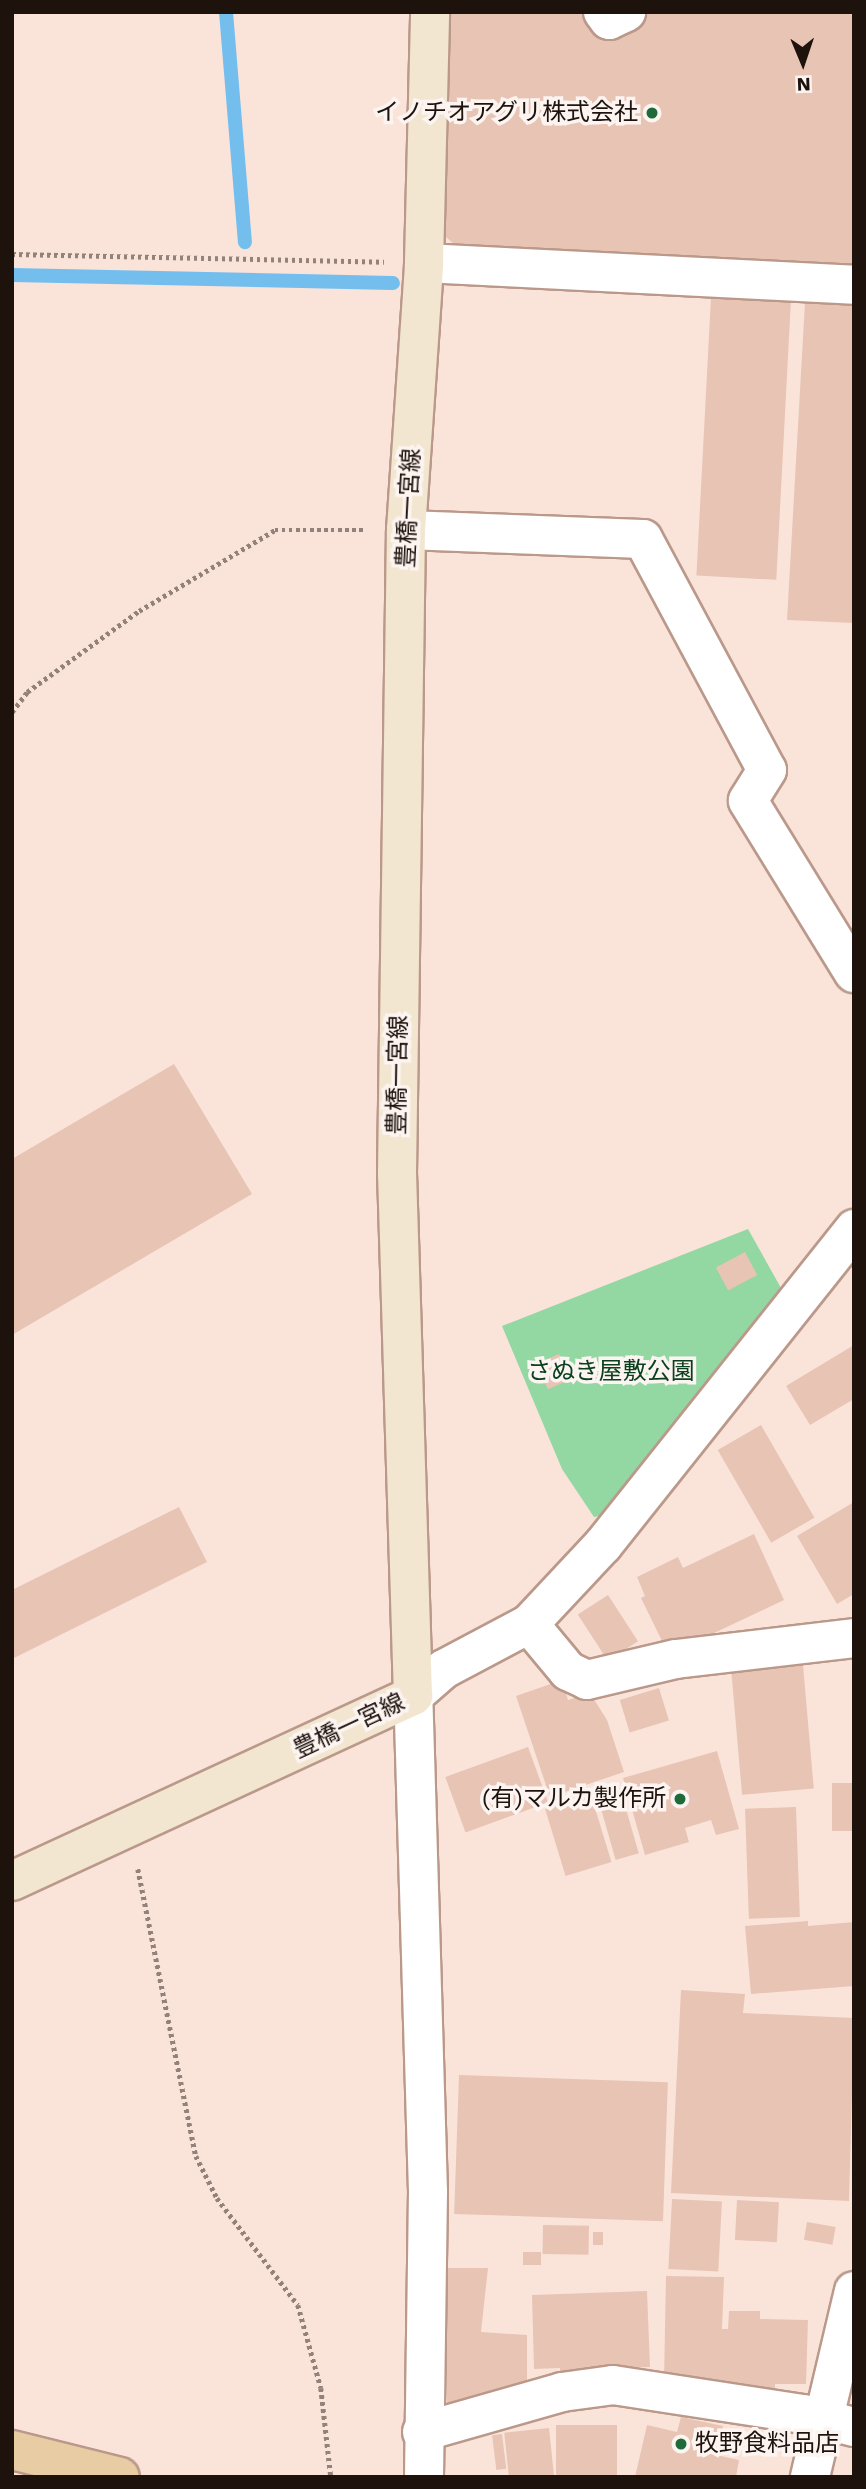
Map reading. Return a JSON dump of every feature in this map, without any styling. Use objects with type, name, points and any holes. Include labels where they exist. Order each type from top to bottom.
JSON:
[{"type":"main road","name":"豊橋一宮線","points":[[12,1881],[131,1829],[414,1696],[397,1173],[406,530],[424,263],[430,12]]},
{"type":"main road","points":[[12,2450],[120,2477]]},
{"type":"street","points":[[603,12],[609,20],[626,12]]},
{"type":"street","points":[[424,263],[854,285]]},
{"type":"street","points":[[406,530],[643,539],[767,770],[748,802],[854,973]]},
{"type":"street","points":[[424,2477],[422,2432],[428,2192],[414,1696],[444,1669],[530,1624],[603,1545],[854,1229]]},
{"type":"street","points":[[530,1624],[568,1671],[587,1680],[676,1659],[854,1638]]},
{"type":"street","points":[[810,2477],[838,2423],[854,2291]]},
{"type":"street","points":[[422,2432],[562,2392],[613,2385],[838,2423]]},
{"type":"path","points":[[12,254],[424,263]]},
{"type":"path","points":[[12,712],[27,692],[139,611],[275,530],[406,530]]},
{"type":"path","points":[[131,1829],[195,2157],[217,2198],[298,2305],[321,2388],[331,2477]]},
{"type":"green space","name":"さぬき屋敷公園","points":[[748,1229],[781,1288],[603,1515],[594,1517],[562,1469],[502,1326]]},
{"type":"building","name":"イノチオアグリ株式会社","points":[[445,12],[590,12],[609,34],[652,12],[854,12],[854,265],[454,244],[440,232]]},
{"type":"building","points":[[711,297],[791,301],[776,580],[696,576]]},
{"type":"building","points":[[805,302],[854,305],[854,623],[787,620]]},
{"type":"building","points":[[174,1064],[252,1194],[12,1335],[12,1159]]},
{"type":"building","points":[[745,1252],[757,1275],[728,1290],[716,1267]]},
{"type":"building","points":[[854,1345],[854,1399],[810,1425],[786,1386]]},
{"type":"building","points":[[559,1354],[570,1380],[548,1389],[537,1363]]},
{"type":"building","points":[[761,1425],[815,1518],[771,1543],[718,1450]]},
{"type":"building","points":[[854,1502],[854,1594],[837,1604],[797,1536]]},
{"type":"building","points":[[179,1507],[207,1562],[12,1659],[12,1590]]},
{"type":"building","points":[[754,1534],[784,1600],[676,1651],[671,1640],[663,1643],[641,1598],[645,1596],[637,1577],[678,1557],[683,1568]]},
{"type":"building","points":[[608,1595],[638,1641],[608,1661],[578,1615]]},
{"type":"building","points":[[803,1665],[814,1789],[742,1795],[731,1671]]},
{"type":"building","points":[[562,1680],[568,1700],[590,1693],[607,1720],[624,1772],[550,1797],[516,1696]]},
{"type":"building","points":[[659,1688],[669,1721],[630,1733],[620,1700]]},
{"type":"building","points":[[528,1747],[548,1802],[465,1833],[445,1777]]},
{"type":"building","name":"(有)マルカ製作所","points":[[717,1751],[739,1829],[716,1835],[711,1820],[685,1828],[689,1842],[645,1855],[623,1778]]},
{"type":"building","points":[[832,1783],[854,1783],[854,1831],[832,1831]]},
{"type":"building","points":[[620,1788],[639,1853],[616,1860],[597,1795]]},
{"type":"building","points":[[591,1795],[611,1862],[566,1876],[545,1809]]},
{"type":"building","points":[[796,1807],[800,1917],[749,1919],[745,1809]]},
{"type":"building","points":[[808,1921],[808,1926],[854,1922],[854,1986],[751,1994],[745,1926]]},
{"type":"building","points":[[681,1990],[745,1994],[743,2013],[854,2018],[849,2201],[671,2193]]},
{"type":"building","points":[[459,2075],[668,2082],[663,2221],[454,2214]]},
{"type":"building","points":[[672,2199],[722,2202],[718,2272],[668,2269]]},
{"type":"building","points":[[737,2200],[779,2202],[777,2242],[735,2240]]},
{"type":"building","points":[[807,2222],[836,2227],[832,2245],[804,2240]]},
{"type":"building","points":[[543,2225],[589,2226],[588,2255],[542,2254]]},
{"type":"building","points":[[593,2232],[603,2232],[603,2245],[593,2245]]},
{"type":"building","points":[[523,2252],[541,2252],[541,2265],[523,2265]]},
{"type":"building","points":[[446,2268],[488,2268],[481,2332],[527,2335],[527,2397],[447,2412]]},
{"type":"building","points":[[666,2276],[724,2277],[722,2329],[728,2329],[729,2311],[760,2311],[760,2319],[808,2320],[806,2384],[775,2384],[775,2390],[728,2389],[728,2382],[664,2380]]},
{"type":"building","points":[[647,2291],[650,2367],[612,2368],[560,2382],[560,2368],[534,2369],[532,2295]]},
{"type":"building","name":"牧野食料品店","points":[[681,2417],[723,2426],[716,2455],[739,2460],[736,2477],[635,2477],[647,2425],[677,2432]]},
{"type":"building","points":[[556,2425],[617,2425],[617,2477],[556,2477]]},
{"type":"building","points":[[549,2428],[554,2477],[509,2477],[504,2433]]},
{"type":"building","points":[[502,2434],[506,2469],[496,2470],[492,2435]]},
{"type":"waterway","points":[[226,12],[245,242]]},
{"type":"waterway","points":[[12,275],[393,283]]},
{"type":"place","name":"イノチオアグリ株式会社","points":[[652,113]]},
{"type":"place","name":"(有)マルカ製作所","points":[[680,1799]]},
{"type":"place","name":"牧野食料品店","points":[[681,2444]]}]
